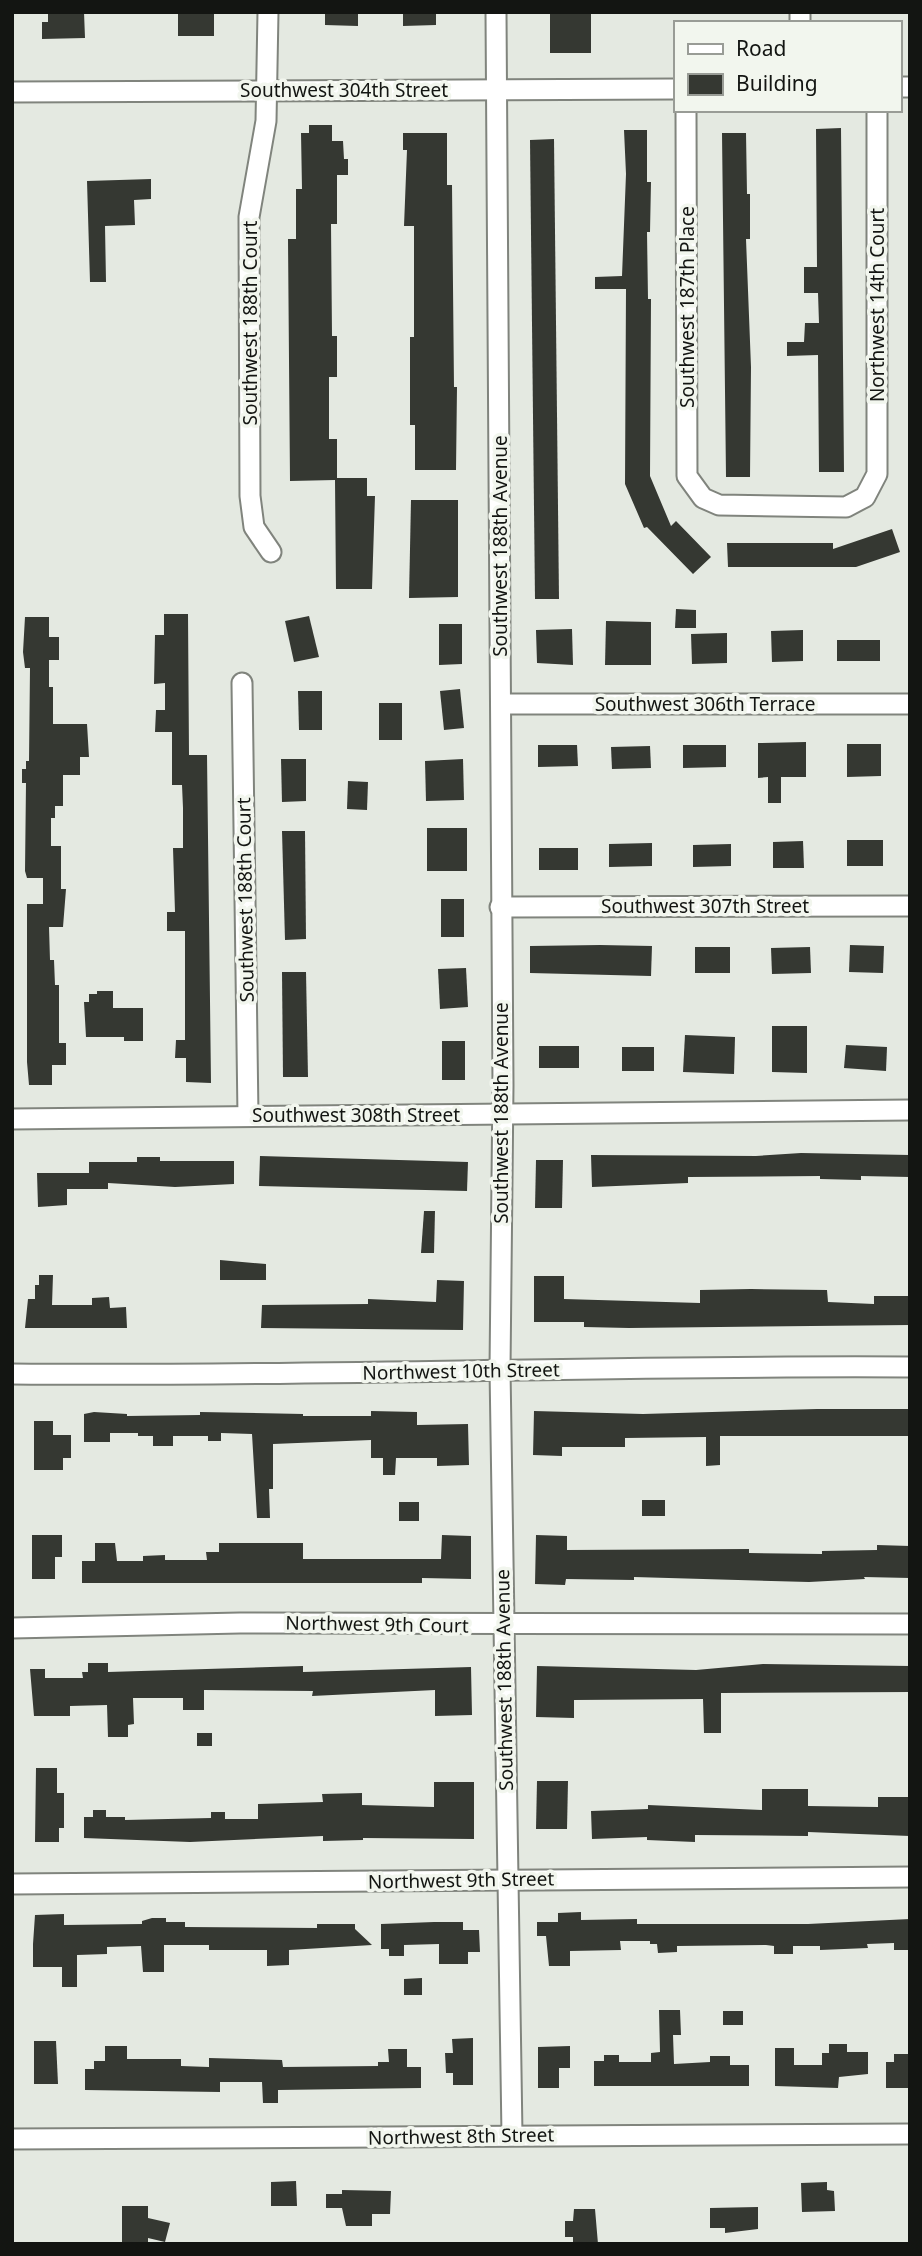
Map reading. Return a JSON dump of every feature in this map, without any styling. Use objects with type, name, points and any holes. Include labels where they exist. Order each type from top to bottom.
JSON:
[{"type":"street","name":"Southwest 188th Court","points":[[268,12],[267,121],[249,217],[250,496],[254,527],[271,552]]},
{"type":"street","name":"Southwest 188th Avenue","points":[[496,12],[502,1114],[500,1369],[512,2135]]},
{"type":"street","name":"Southwest 304th Street","points":[[12,92],[674,89]]},
{"type":"street","name":"Southwest 187th Place","points":[[686,112],[687,476],[703,498],[719,505],[846,507],[865,497]]},
{"type":"street","name":"Northwest 14th Court","points":[[865,497],[877,474],[877,112]]},
{"type":"street","name":"Southwest 188th Court","points":[[242,683],[248,1116]]},
{"type":"street","name":"Southwest 306th Terrace","points":[[500,704],[910,704]]},
{"type":"street","name":"Southwest 307th Street","points":[[500,907],[910,906]]},
{"type":"street","name":"Southwest 308th Street","points":[[12,1119],[910,1110]]},
{"type":"street","name":"Northwest 10th Street","points":[[12,1374],[238,1376],[500,1369],[910,1367]]},
{"type":"street","name":"Northwest 9th Court","points":[[12,1628],[240,1623],[503,1626],[910,1624]]},
{"type":"street","name":"Northwest 9th Street","points":[[12,1884],[910,1877]]},
{"type":"street","name":"Northwest 8th Street","points":[[12,2139],[910,2134]]},
{"type":"building","points":[[48,12],[84,12],[85,38],[42,39],[42,22],[48,22]]},
{"type":"building","points":[[178,12],[214,12],[214,36],[178,36]]},
{"type":"building","points":[[325,12],[358,12],[358,26],[325,25]]},
{"type":"building","points":[[403,12],[436,12],[436,25],[403,26]]},
{"type":"building","points":[[550,12],[591,12],[591,53],[550,53]]},
{"type":"building","points":[[309,125],[332,125],[332,141],[343,141],[344,159],[348,159],[348,175],[337,175],[337,224],[331,224],[332,336],[337,336],[337,377],[329,377],[329,439],[337,439],[337,478],[367,478],[367,496],[375,496],[372,589],[336,589],[335,480],[290,481],[288,239],[296,239],[296,189],[302,189],[301,133],[309,133]]},
{"type":"building","points":[[841,128],[844,472],[819,472],[818,355],[787,356],[787,342],[804,342],[805,323],[819,323],[818,293],[804,293],[804,267],[817,267],[816,129]]},
{"type":"building","points":[[624,130],[647,130],[647,182],[651,182],[650,232],[647,232],[648,299],[651,299],[650,476],[671,526],[676,521],[711,557],[693,574],[647,527],[644,528],[625,484],[626,289],[595,289],[595,277],[622,276],[626,174]]},
{"type":"building","points":[[403,133],[447,133],[447,185],[452,185],[454,387],[457,387],[456,470],[415,470],[415,425],[410,425],[410,337],[414,337],[414,226],[404,226],[407,150],[403,150]]},
{"type":"building","points":[[722,133],[746,133],[747,194],[750,194],[750,239],[746,239],[751,367],[750,477],[726,477]]},
{"type":"building","points":[[554,139],[559,599],[535,599],[530,140]]},
{"type":"building","points":[[151,179],[151,199],[134,200],[135,225],[105,226],[106,282],[90,282],[87,181]]},
{"type":"building","points":[[411,500],[458,500],[458,597],[409,598]]},
{"type":"building","points":[[892,529],[900,552],[856,567],[728,567],[727,543],[833,543],[833,549]]},
{"type":"building","points":[[676,609],[696,610],[696,628],[675,628]]},
{"type":"building","points":[[164,614],[188,614],[189,755],[207,755],[211,1083],[186,1082],[186,1058],[175,1058],[176,1040],[185,1040],[185,931],[167,931],[167,912],[175,912],[173,848],[183,848],[183,808],[182,785],[172,785],[172,732],[155,732],[156,710],[165,710],[165,683],[154,684],[155,635],[164,635]]},
{"type":"building","points":[[309,616],[319,657],[294,662],[285,621]]},
{"type":"building","points":[[25,617],[49,617],[49,637],[59,637],[59,660],[49,660],[49,687],[53,687],[53,724],[87,724],[89,757],[80,757],[80,775],[63,775],[63,806],[55,806],[55,818],[51,818],[51,846],[61,846],[61,889],[66,889],[63,927],[49,927],[50,960],[54,960],[55,985],[59,985],[59,1043],[66,1043],[66,1065],[52,1065],[52,1085],[29,1085],[27,1062],[27,904],[43,904],[43,878],[27,878],[25,871],[26,783],[22,783],[22,769],[26,769],[26,761],[29,761],[30,668],[25,668],[23,652]]},
{"type":"building","points":[[606,621],[651,622],[651,665],[605,665]]},
{"type":"building","points":[[439,624],[462,624],[462,664],[439,665]]},
{"type":"building","points":[[572,629],[573,665],[537,663],[536,630]]},
{"type":"building","points":[[803,630],[803,661],[772,662],[771,631]]},
{"type":"building","points":[[727,633],[727,663],[692,664],[691,634]]},
{"type":"building","points":[[837,640],[880,640],[880,661],[837,661]]},
{"type":"building","points":[[460,689],[464,728],[444,730],[440,691]]},
{"type":"building","points":[[298,691],[322,691],[322,730],[299,730]]},
{"type":"building","points":[[379,703],[402,703],[402,740],[379,740]]},
{"type":"building","points":[[806,742],[806,777],[781,777],[781,803],[768,803],[768,777],[758,778],[758,743]]},
{"type":"building","points":[[847,744],[881,744],[881,776],[847,777]]},
{"type":"building","points":[[538,745],[577,745],[578,766],[538,767]]},
{"type":"building","points":[[683,745],[726,745],[726,767],[683,768]]},
{"type":"building","points":[[650,746],[651,768],[612,769],[611,747]]},
{"type":"building","points":[[281,759],[306,759],[306,801],[282,802]]},
{"type":"building","points":[[463,759],[464,800],[426,801],[425,761]]},
{"type":"building","points":[[348,781],[368,782],[367,810],[347,809]]},
{"type":"building","points":[[427,828],[467,828],[467,871],[427,871]]},
{"type":"building","points":[[282,831],[305,831],[306,939],[285,940]]},
{"type":"building","points":[[847,840],[883,840],[883,866],[847,866]]},
{"type":"building","points":[[803,841],[804,868],[773,868],[773,842]]},
{"type":"building","points":[[652,843],[652,866],[609,867],[609,844]]},
{"type":"building","points":[[731,844],[731,866],[693,867],[693,845]]},
{"type":"building","points":[[539,848],[578,848],[578,870],[539,870]]},
{"type":"building","points":[[441,899],[464,899],[464,937],[441,937]]},
{"type":"building","points":[[850,945],[884,946],[883,973],[849,972]]},
{"type":"building","points":[[530,946],[652,946],[651,976],[530,973]]},
{"type":"building","points":[[695,947],[730,947],[730,973],[695,973]]},
{"type":"building","points":[[810,947],[811,973],[772,974],[771,948]]},
{"type":"building","points":[[466,968],[468,1007],[440,1009],[438,969]]},
{"type":"building","points":[[282,972],[306,972],[308,1077],[283,1077]]},
{"type":"building","points":[[97,991],[113,991],[113,1008],[143,1008],[143,1041],[124,1041],[124,1037],[86,1037],[84,1002],[89,1002],[89,994],[97,994]]},
{"type":"building","points":[[772,1026],[807,1026],[807,1073],[772,1072]]},
{"type":"building","points":[[685,1035],[735,1037],[734,1074],[683,1072]]},
{"type":"building","points":[[442,1041],[465,1041],[465,1080],[442,1080]]},
{"type":"building","points":[[846,1045],[887,1047],[886,1071],[844,1068]]},
{"type":"building","points":[[539,1046],[579,1046],[579,1068],[539,1068]]},
{"type":"building","points":[[622,1047],[654,1047],[654,1071],[622,1071]]},
{"type":"building","points":[[801,1153],[910,1155],[910,1177],[861,1176],[861,1180],[820,1179],[820,1176],[688,1177],[688,1183],[592,1187],[591,1155],[756,1156]]},
{"type":"building","points":[[260,1156],[468,1162],[467,1191],[259,1186]]},
{"type":"building","points":[[137,1157],[160,1157],[160,1161],[234,1161],[234,1184],[175,1187],[108,1183],[108,1189],[67,1189],[67,1205],[38,1207],[37,1173],[89,1173],[89,1162],[137,1162]]},
{"type":"building","points":[[536,1160],[563,1160],[562,1208],[535,1208]]},
{"type":"building","points":[[424,1211],[435,1211],[434,1253],[421,1253]]},
{"type":"building","points":[[220,1260],[266,1264],[266,1280],[220,1280]]},
{"type":"building","points":[[39,1275],[53,1275],[52,1305],[92,1305],[92,1298],[109,1297],[110,1308],[126,1307],[127,1328],[25,1328],[28,1299],[35,1299],[35,1285],[39,1285]]},
{"type":"building","points":[[534,1276],[564,1276],[564,1299],[700,1303],[700,1290],[751,1289],[827,1290],[828,1302],[874,1304],[874,1296],[910,1296],[910,1325],[629,1328],[584,1327],[584,1322],[534,1322]]},
{"type":"building","points":[[437,1280],[464,1281],[463,1330],[261,1328],[262,1305],[368,1304],[368,1299],[436,1302]]},
{"type":"building","points":[[910,1409],[910,1436],[720,1436],[720,1465],[706,1466],[706,1437],[625,1438],[625,1447],[562,1447],[562,1456],[533,1455],[534,1411],[643,1414]]},
{"type":"building","points":[[371,1411],[417,1412],[417,1425],[468,1424],[469,1465],[437,1466],[437,1458],[396,1458],[395,1475],[383,1475],[383,1458],[371,1458],[371,1440],[273,1444],[273,1489],[269,1489],[270,1518],[257,1518],[252,1434],[221,1433],[221,1441],[208,1441],[208,1436],[173,1436],[173,1446],[153,1446],[153,1436],[138,1436],[138,1433],[110,1433],[110,1442],[84,1442],[84,1414],[94,1412],[127,1416],[200,1415],[200,1412],[371,1416]]},
{"type":"building","points":[[34,1421],[53,1421],[53,1435],[71,1435],[71,1458],[63,1458],[63,1470],[34,1470]]},
{"type":"building","points":[[642,1500],[665,1500],[665,1516],[642,1516]]},
{"type":"building","points":[[399,1502],[419,1502],[419,1521],[399,1521]]},
{"type":"building","points":[[32,1535],[62,1535],[62,1557],[55,1557],[55,1579],[32,1579]]},
{"type":"building","points":[[442,1535],[471,1536],[471,1579],[422,1578],[422,1583],[82,1583],[82,1561],[95,1561],[95,1543],[115,1543],[117,1561],[143,1561],[143,1556],[165,1555],[165,1560],[207,1560],[206,1552],[219,1552],[219,1543],[303,1543],[303,1559],[441,1559]]},
{"type":"building","points":[[536,1535],[567,1536],[567,1550],[749,1549],[749,1553],[822,1554],[822,1551],[877,1550],[877,1545],[910,1546],[910,1578],[864,1577],[865,1579],[809,1582],[634,1577],[634,1580],[566,1579],[565,1585],[535,1584]]},
{"type":"building","points":[[88,1663],[108,1663],[108,1672],[303,1666],[303,1672],[471,1667],[472,1715],[435,1716],[435,1690],[312,1696],[313,1691],[204,1690],[204,1710],[183,1710],[183,1698],[133,1698],[134,1724],[128,1725],[128,1737],[108,1737],[107,1705],[70,1706],[70,1716],[34,1716],[30,1669],[45,1669],[45,1678],[83,1678],[82,1672],[88,1672]]},
{"type":"building","points":[[763,1664],[910,1666],[910,1692],[721,1693],[721,1733],[704,1733],[703,1699],[574,1700],[574,1718],[536,1717],[537,1666],[696,1670]]},
{"type":"building","points":[[197,1733],[212,1733],[212,1746],[197,1746]]},
{"type":"building","points":[[36,1768],[57,1768],[57,1793],[64,1793],[64,1828],[59,1828],[59,1842],[35,1842]]},
{"type":"building","points":[[537,1781],[568,1781],[567,1829],[536,1829]]},
{"type":"building","points":[[434,1782],[474,1782],[474,1839],[363,1838],[323,1841],[323,1836],[190,1842],[84,1838],[84,1817],[93,1817],[93,1810],[106,1810],[106,1817],[125,1817],[125,1820],[211,1818],[211,1812],[225,1812],[225,1819],[258,1819],[258,1804],[323,1802],[322,1794],[362,1793],[362,1805],[434,1807]]},
{"type":"building","points":[[762,1789],[808,1789],[808,1806],[878,1807],[878,1797],[910,1797],[910,1836],[808,1832],[808,1836],[695,1835],[695,1842],[647,1840],[647,1837],[592,1839],[591,1811],[648,1809],[648,1805],[762,1810]]},
{"type":"building","points":[[581,1912],[581,1920],[637,1919],[637,1924],[808,1924],[910,1919],[910,1942],[908,1950],[894,1950],[894,1943],[867,1944],[868,1948],[820,1950],[820,1946],[793,1946],[793,1954],[774,1954],[774,1946],[766,1945],[677,1946],[677,1952],[658,1953],[657,1944],[650,1944],[650,1941],[620,1941],[621,1950],[570,1951],[570,1966],[549,1966],[546,1936],[537,1936],[537,1922],[558,1922],[558,1913]]},
{"type":"building","points":[[64,1914],[64,1925],[142,1924],[142,1921],[152,1918],[166,1918],[166,1922],[185,1922],[185,1927],[317,1928],[317,1924],[355,1924],[355,1929],[372,1945],[289,1950],[289,1965],[267,1966],[267,1950],[209,1950],[209,1945],[164,1945],[164,1972],[143,1972],[141,1946],[107,1947],[107,1954],[77,1955],[77,1987],[62,1987],[62,1967],[33,1967],[33,1944],[35,1915]]},
{"type":"building","points":[[463,1922],[463,1930],[479,1930],[480,1952],[468,1952],[468,1964],[439,1964],[439,1944],[404,1945],[404,1956],[389,1956],[389,1949],[381,1949],[381,1924]]},
{"type":"building","points":[[422,1978],[422,1995],[404,1995],[404,1979]]},
{"type":"building","points":[[659,2010],[680,2010],[681,2035],[673,2035],[674,2064],[710,2062],[710,2056],[730,2056],[730,2065],[749,2065],[749,2086],[594,2086],[594,2061],[604,2061],[604,2055],[619,2055],[619,2062],[651,2062],[651,2053],[660,2052]]},
{"type":"building","points":[[723,2011],[743,2011],[743,2025],[723,2025]]},
{"type":"building","points":[[473,2038],[473,2085],[453,2085],[453,2073],[446,2073],[445,2053],[453,2053],[452,2039]]},
{"type":"building","points":[[34,2041],[56,2041],[58,2084],[34,2084]]},
{"type":"building","points":[[829,2044],[847,2044],[847,2052],[868,2052],[868,2074],[839,2077],[838,2088],[775,2086],[775,2048],[794,2048],[794,2065],[822,2065],[822,2053],[829,2053]]},
{"type":"building","points":[[105,2046],[127,2046],[127,2059],[181,2059],[181,2066],[209,2067],[209,2058],[282,2060],[283,2067],[378,2066],[378,2062],[389,2062],[388,2049],[407,2049],[407,2067],[421,2067],[421,2088],[278,2090],[278,2103],[263,2103],[262,2082],[220,2082],[220,2092],[85,2090],[85,2069],[94,2069],[94,2061],[105,2061]]},
{"type":"building","points":[[570,2046],[570,2068],[559,2068],[559,2088],[538,2088],[538,2047]]},
{"type":"building","points":[[894,2054],[910,2054],[910,2088],[886,2088],[886,2062],[894,2062]]},
{"type":"building","points":[[296,2181],[297,2206],[271,2206],[271,2182]]},
{"type":"building","points":[[827,2182],[827,2190],[834,2191],[835,2211],[802,2212],[801,2183]]},
{"type":"building","points":[[342,2190],[391,2191],[390,2214],[372,2214],[372,2226],[346,2226],[342,2208],[326,2208],[326,2194],[342,2194]]},
{"type":"building","points":[[122,2206],[148,2206],[148,2218],[170,2223],[165,2242],[148,2238],[148,2244],[122,2244]]},
{"type":"building","points":[[758,2207],[758,2229],[725,2233],[725,2228],[710,2228],[710,2208]]},
{"type":"building","points":[[574,2209],[595,2209],[598,2244],[580,2244],[573,2242],[573,2237],[565,2237],[565,2221],[573,2221]]}]
